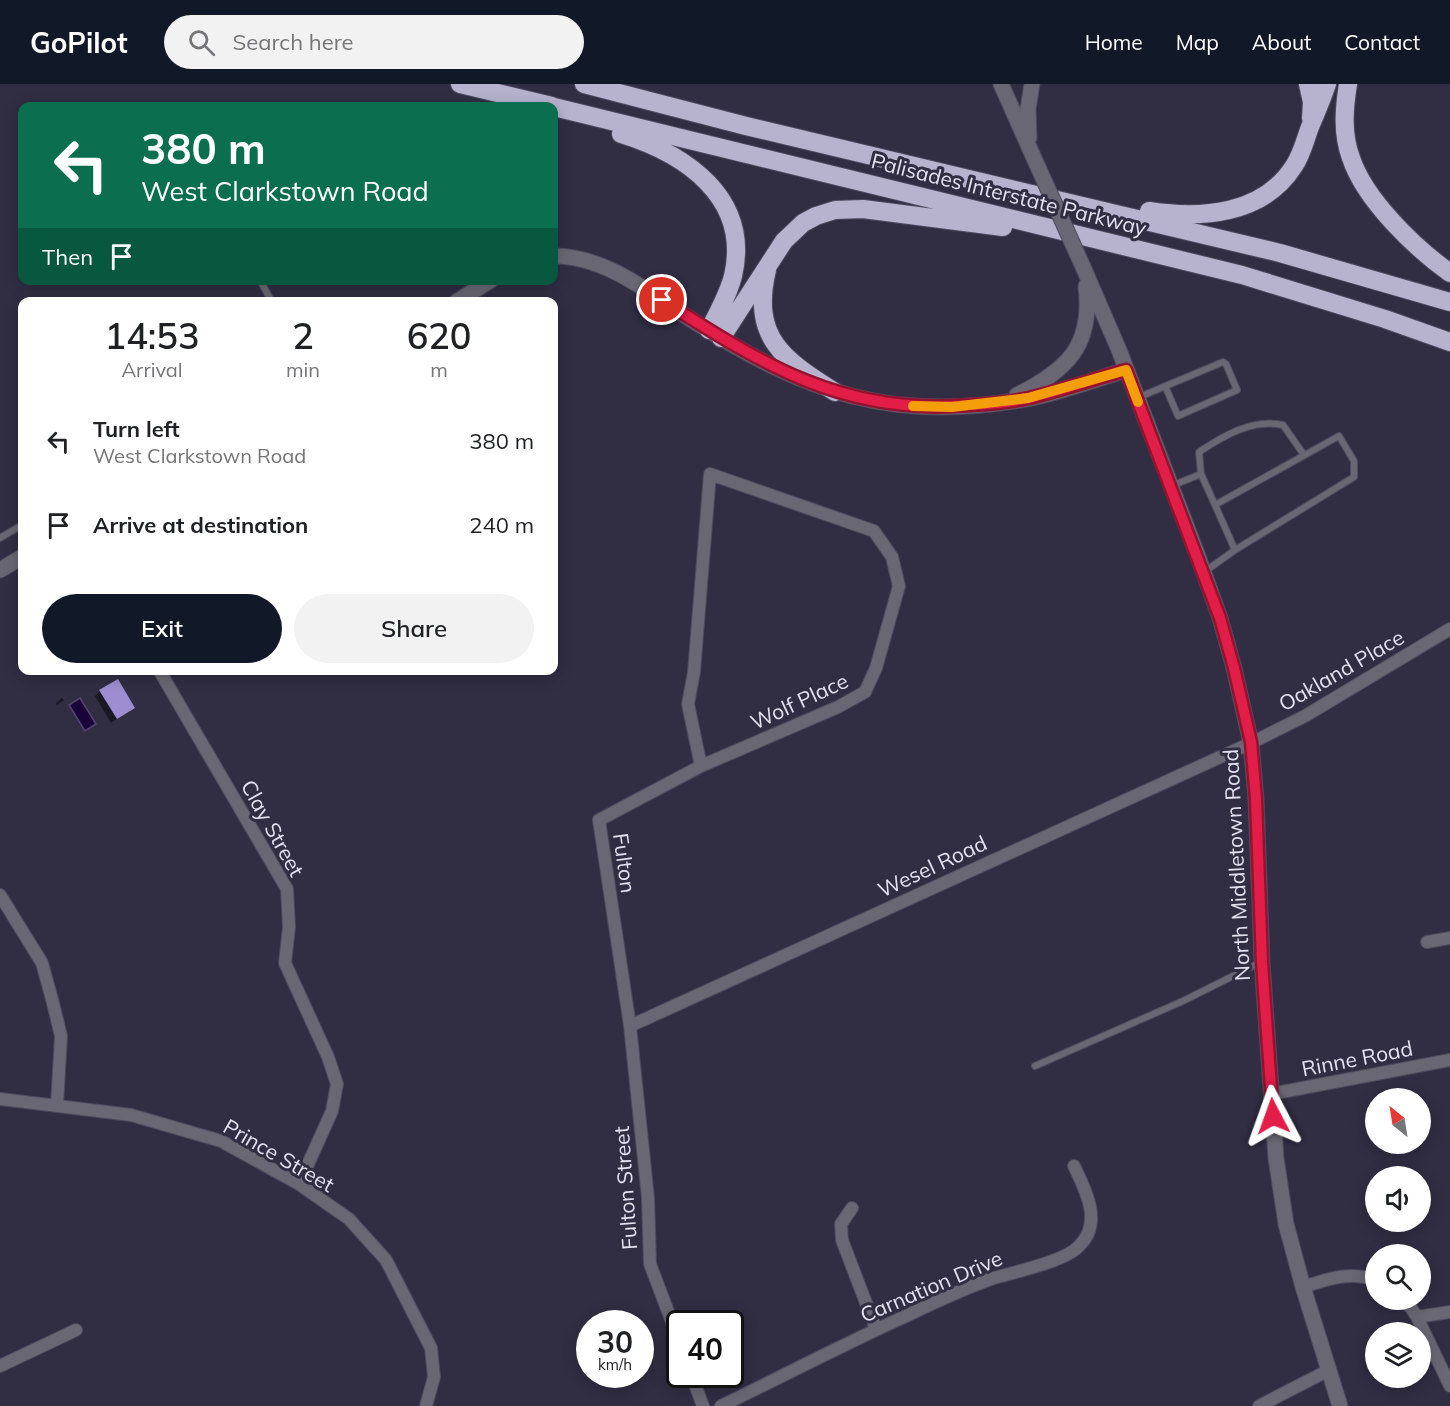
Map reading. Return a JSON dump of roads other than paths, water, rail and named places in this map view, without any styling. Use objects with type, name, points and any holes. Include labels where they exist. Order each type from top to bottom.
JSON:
[{"type":"highway","points":[[458,84],[517,102]]},
{"type":"highway","name":"Palisades Interstate Parkway","points":[[458,84],[532,102]]},
{"type":"highway","name":"Palisades Interstate Parkway","points":[[584,84],[746,126],[1280,253],[1450,302]]},
{"type":"highway","points":[[1308,84],[1312,102],[1310,127]]},
{"type":"highway","points":[[1013,189],[1173,214],[1197,215],[1228,211],[1255,200],[1281,182],[1300,156],[1327,84]]},
{"type":"highway","points":[[1348,84],[1345,127],[1351,158],[1357,172],[1372,195],[1399,227],[1450,273]]},
{"type":"highway","name":"Palisades Interstate Parkway","points":[[558,108],[1145,250],[1289,288],[1450,342]]},
{"type":"highway","points":[[558,115],[652,145],[695,170],[714,189],[731,221],[736,254],[734,272],[715,334]]},
{"type":"highway","points":[[715,334],[789,234],[809,219],[825,213],[854,209],[1003,227],[1145,250]]},
{"type":"highway","points":[[774,254],[763,291],[764,316],[771,338],[789,360],[835,392]]},
{"type":"street","name":"North Middletown Road","points":[[1001,84],[1084,269],[1126,370],[1220,618],[1234,668],[1251,742],[1256,799],[1262,962],[1276,1158],[1285,1213],[1303,1287],[1340,1406]]},
{"type":"street","points":[[1029,147],[1028,109],[1032,84]]},
{"type":"street","points":[[558,256],[579,258],[608,268],[715,334],[780,370],[835,392],[865,400],[900,405],[952,407],[1002,402],[1028,398],[1126,370]]},
{"type":"street","points":[[1002,402],[1054,374],[1068,362],[1073,354],[1083,335],[1088,315],[1084,269]]},
{"type":"street","points":[[463,297],[479,285]]},
{"type":"street","name":"Wolf Place","points":[[710,474],[874,531],[892,557],[899,586],[876,668],[864,692],[838,707],[701,766],[688,704],[694,672],[710,474]]},
{"type":"street","points":[[0,570],[18,560]]},
{"type":"street","name":"Oakland Place","points":[[1251,742],[1305,716],[1450,629]]},
{"type":"street","name":"Clay Street","points":[[162,675],[287,889],[289,927],[285,963],[328,1057],[337,1084],[332,1111],[299,1184]]},
{"type":"street","name":"Wesel Road","points":[[630,1026],[1251,742]]},
{"type":"street","name":"Fulton","points":[[630,1026],[599,820],[701,766]]},
{"type":"street","points":[[0,895],[42,963],[53,1003],[61,1036],[57,1104]]},
{"type":"street","points":[[1427,942],[1450,938]]},
{"type":"street","name":"Fulton Street","points":[[630,1026],[648,1198],[650,1264],[667,1310]]},
{"type":"street","name":"Rinne Road","points":[[1271,1094],[1450,1060]]},
{"type":"street","name":"Prince Street","points":[[0,1099],[131,1114],[221,1141],[299,1184],[349,1220],[386,1260],[431,1348],[434,1377],[426,1406]]},
{"type":"street","name":"Carnation Drive","points":[[721,1406],[876,1329],[972,1286],[1058,1259],[1079,1247],[1090,1230],[1092,1212],[1074,1167]]},
{"type":"street","points":[[852,1208],[841,1224],[842,1240],[876,1329]]},
{"type":"street","points":[[1303,1287],[1336,1276],[1365,1276]]},
{"type":"street","points":[[1413,1310],[1450,1386]]},
{"type":"street","points":[[1417,1317],[1450,1312]]},
{"type":"street","points":[[0,1366],[76,1330]]},
{"type":"street","points":[[1259,1406],[1329,1370]]},
{"type":"street","points":[[696,1388],[703,1406]]},
{"type":"lane","points":[[1137,398],[1165,386],[1223,362],[1237,390],[1178,416],[1165,386]]},
{"type":"lane","points":[[1235,550],[1202,474],[1198,452],[1255,424],[1270,422],[1283,425],[1304,455]]},
{"type":"lane","points":[[1203,573],[1235,550],[1354,477],[1354,461],[1339,436],[1215,505]]},
{"type":"lane","points":[[1171,486],[1202,474]]},
{"type":"lane","points":[[0,538],[18,527]]},
{"type":"lane","points":[[1035,1066],[1183,1001],[1262,962]]}]
